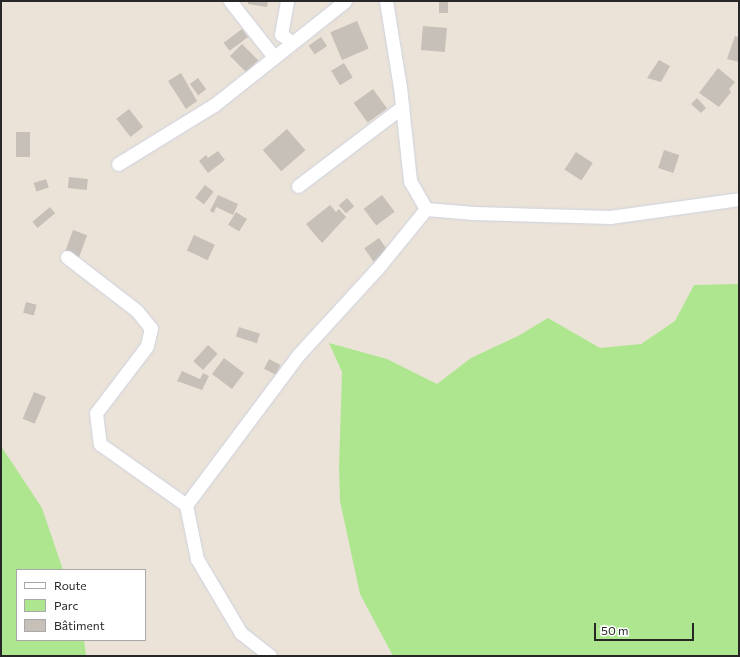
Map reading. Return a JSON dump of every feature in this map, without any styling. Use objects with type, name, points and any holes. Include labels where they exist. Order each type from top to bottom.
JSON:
[{"type":"street","points":[[230,1],[274,57]]},
{"type":"street","points":[[287,1],[281,34],[292,43]]},
{"type":"street","points":[[118,164],[214,105],[345,1]]},
{"type":"street","points":[[386,1],[402,107],[410,181],[426,209]]},
{"type":"street","points":[[298,186],[402,107]]},
{"type":"street","points":[[426,209],[474,213],[610,217],[739,199]]},
{"type":"street","points":[[186,504],[299,354],[377,269],[426,209]]},
{"type":"street","points":[[67,257],[137,311],[151,328],[147,346],[96,413],[100,444],[186,504],[197,559],[241,633],[270,656]]},
{"type":"green space","points":[[739,284],[739,656],[393,656],[360,594],[340,501],[339,467],[342,372],[329,343],[387,359],[437,384],[471,358],[518,336],[548,318],[600,348],[641,344],[675,321],[694,285]]},
{"type":"green space","points":[[1,446],[42,508],[63,569],[16,569],[16,641],[84,641],[86,656],[1,656]]},
{"type":"building","points":[[248,1],[268,1],[267,7],[248,4]]},
{"type":"building","points":[[439,1],[448,1],[448,13],[439,13]]},
{"type":"building","points":[[357,21],[369,49],[342,60],[330,32]]},
{"type":"building","points":[[423,26],[447,28],[445,52],[421,50]]},
{"type":"building","points":[[242,29],[248,37],[230,51],[224,43]]},
{"type":"building","points":[[735,36],[739,37],[739,62],[727,59]]},
{"type":"building","points":[[321,37],[327,46],[315,55],[309,45]]},
{"type":"building","points":[[242,44],[258,60],[246,72],[230,56]]},
{"type":"building","points":[[659,60],[670,66],[661,82],[647,78]]},
{"type":"building","points":[[344,63],[353,78],[340,85],[331,71]]},
{"type":"building","points":[[718,68],[735,82],[729,89],[731,92],[719,107],[699,93]]},
{"type":"building","points":[[181,73],[197,101],[186,109],[168,81]]},
{"type":"building","points":[[198,78],[206,89],[198,95],[190,84]]},
{"type":"building","points":[[373,89],[387,108],[368,123],[354,103]]},
{"type":"building","points":[[697,98],[706,108],[701,113],[691,104]]},
{"type":"building","points":[[129,109],[143,127],[131,137],[116,119]]},
{"type":"building","points":[[287,129],[305,150],[281,171],[263,150]]},
{"type":"building","points":[[16,132],[30,132],[30,157],[16,157]]},
{"type":"building","points":[[664,150],[679,155],[673,173],[658,168]]},
{"type":"building","points":[[218,151],[225,160],[208,173],[199,161],[206,155],[208,158]]},
{"type":"building","points":[[576,152],[593,163],[581,181],[565,170]]},
{"type":"building","points":[[69,177],[88,179],[87,190],[68,188]]},
{"type":"building","points":[[46,179],[49,188],[36,192],[34,183]]},
{"type":"building","points":[[205,185],[214,192],[204,204],[195,198]]},
{"type":"building","points":[[218,195],[238,204],[233,215],[216,207],[214,213],[210,211]]},
{"type":"building","points":[[382,195],[395,212],[376,226],[364,209]]},
{"type":"building","points":[[347,198],[354,206],[346,214],[339,205]]},
{"type":"building","points":[[330,205],[336,212],[339,209],[346,217],[322,243],[306,224]]},
{"type":"building","points":[[50,207],[55,213],[38,228],[32,222]]},
{"type":"building","points":[[236,212],[247,219],[239,232],[228,225]]},
{"type":"building","points":[[73,230],[87,235],[79,258],[65,253]]},
{"type":"building","points":[[194,235],[215,245],[208,260],[187,250]]},
{"type":"building","points":[[379,238],[388,251],[373,261],[364,248]]},
{"type":"building","points":[[26,302],[37,305],[34,315],[23,313]]},
{"type":"building","points":[[239,327],[260,334],[257,343],[236,337]]},
{"type":"building","points":[[208,345],[218,354],[203,370],[193,361]]},
{"type":"building","points":[[224,358],[244,373],[232,389],[212,374]]},
{"type":"building","points":[[269,359],[281,365],[276,375],[264,369]]},
{"type":"building","points":[[182,371],[200,379],[203,373],[209,376],[202,390],[177,381]]},
{"type":"building","points":[[34,392],[46,397],[35,424],[23,419]]}]
